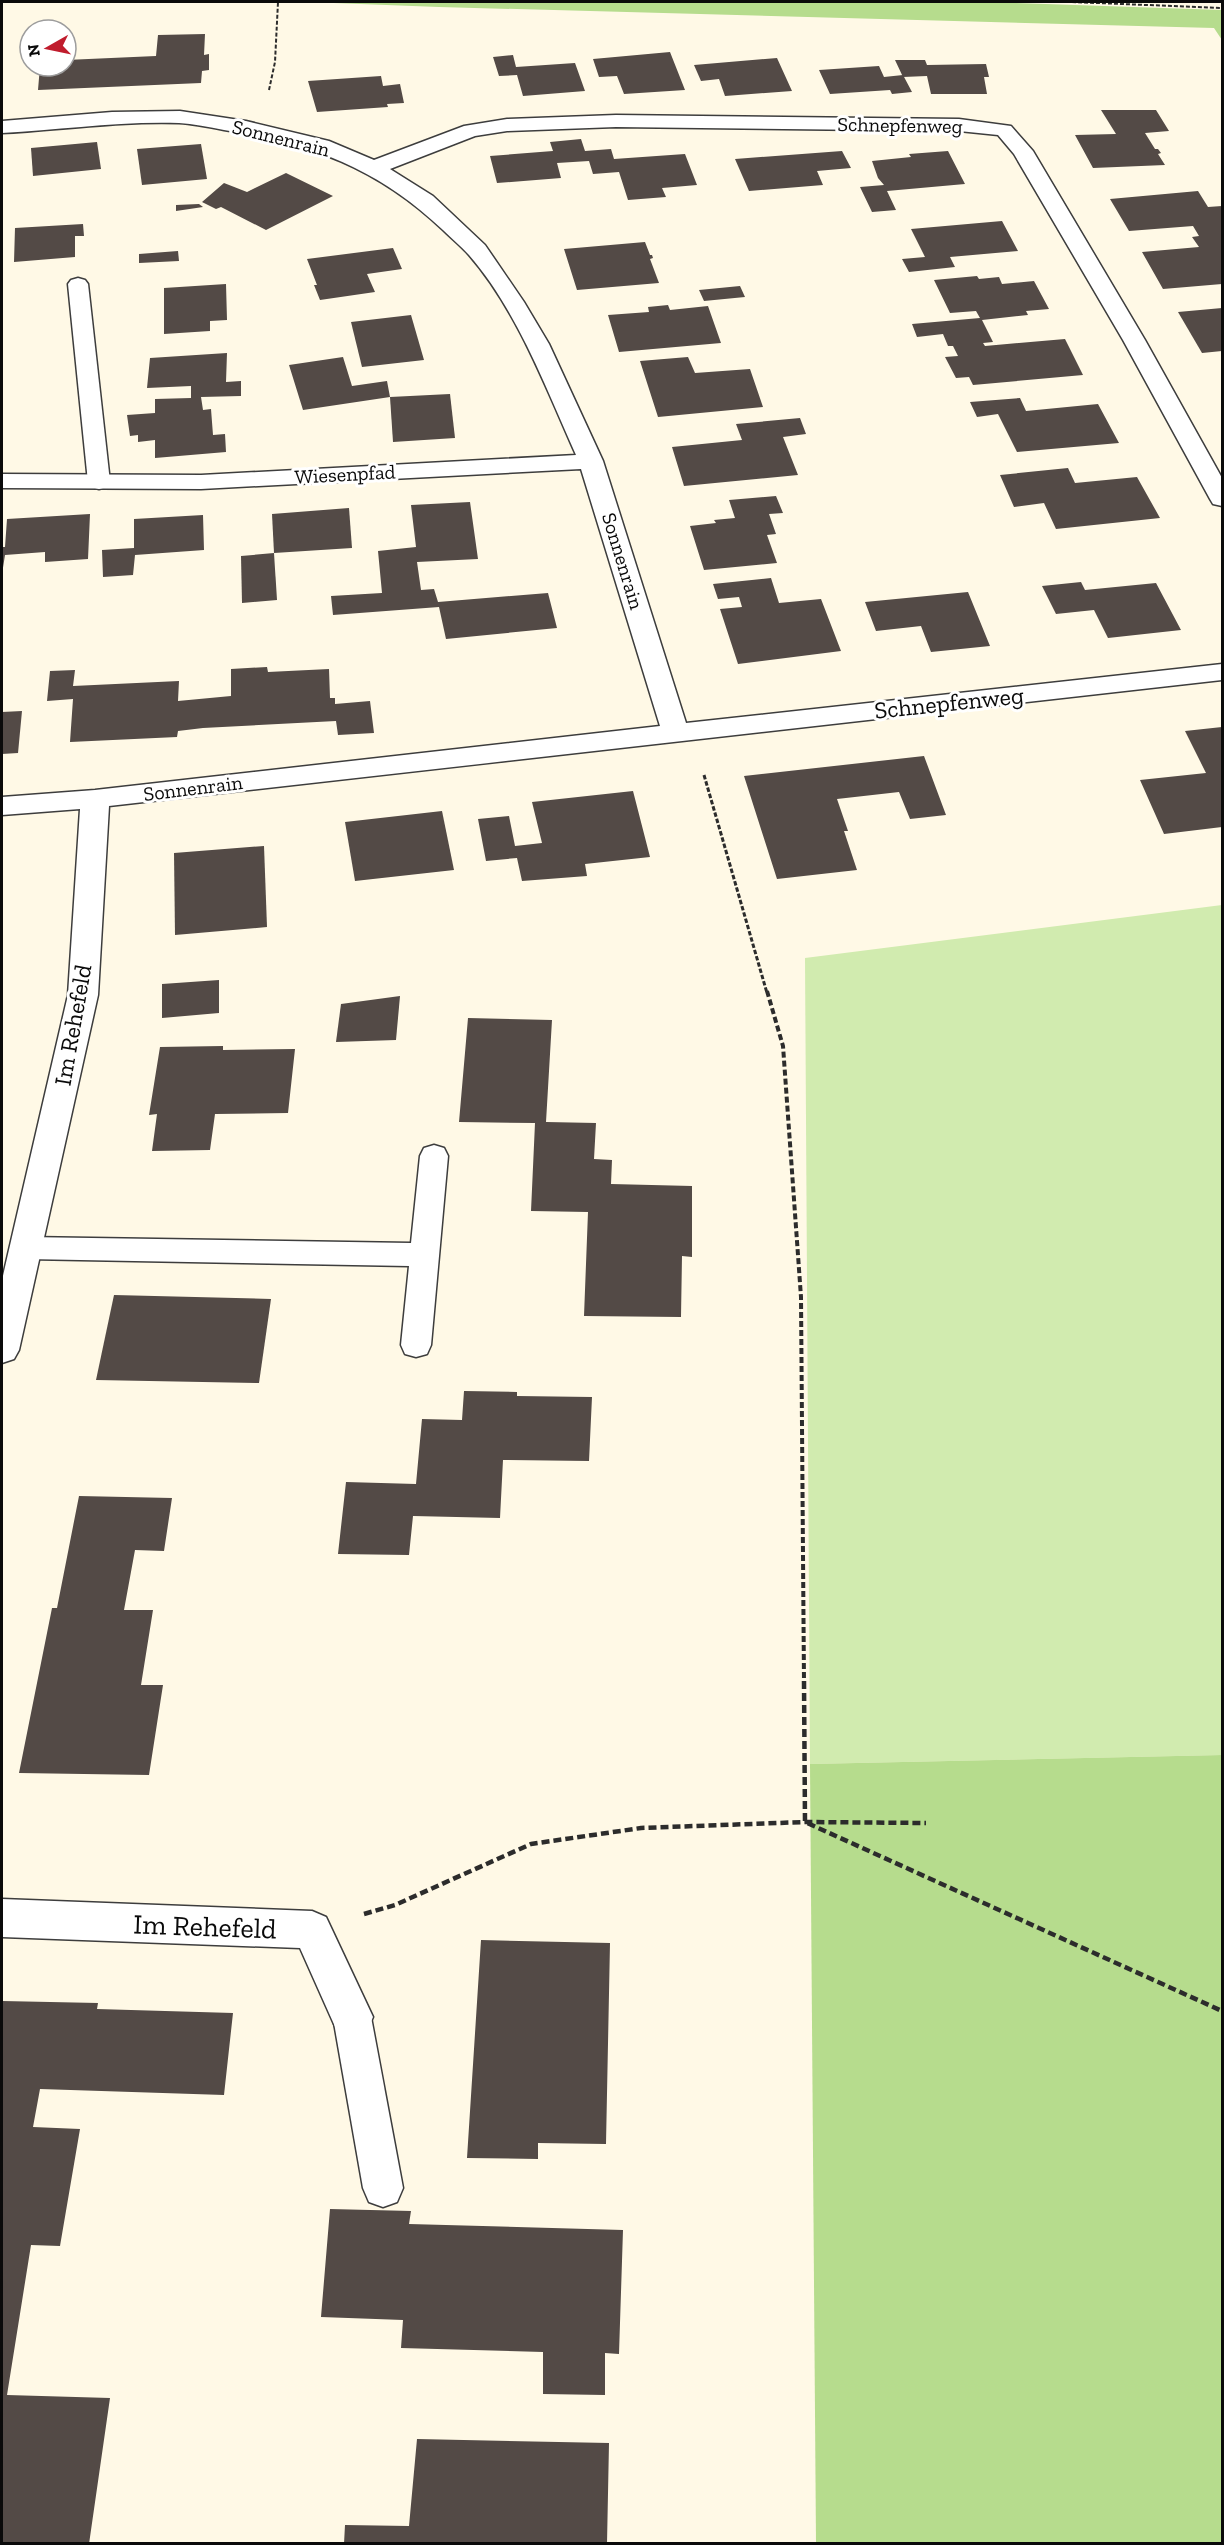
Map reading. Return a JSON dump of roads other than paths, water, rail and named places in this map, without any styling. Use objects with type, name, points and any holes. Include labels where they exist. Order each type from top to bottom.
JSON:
[{"type":"street","name":"Sonnenrain","points":[[2,127],[112,118],[180,117],[246,127],[322,145],[374,168],[425,201],[477,250],[513,302],[538,344],[591,461],[684,732],[95,800],[2,806]]},
{"type":"street","name":"Schnepfenweg","points":[[374,168],[471,130],[507,124],[616,121],[959,125],[1004,130],[1023,150],[1134,340],[1222,500]]},
{"type":"street","name":"Wiesenpfad","points":[[2,481],[201,482],[591,461]]},
{"type":"street","name":"Schnepfenweg","points":[[684,732],[1222,672]]},
{"type":"street","name":"Im Rehefeld","points":[[2,1350],[83,995],[95,800]]},
{"type":"street","name":"Im Rehefeld","points":[[2,1918],[312,1930],[352,2017]]},
{"type":"lane","points":[[78,284],[99,482]]},
{"type":"lane","points":[[416,1345],[434,1156]]},
{"type":"lane","points":[[26,1248],[425,1255]]},
{"type":"lane","points":[[352,2017],[383,2188]]}]
